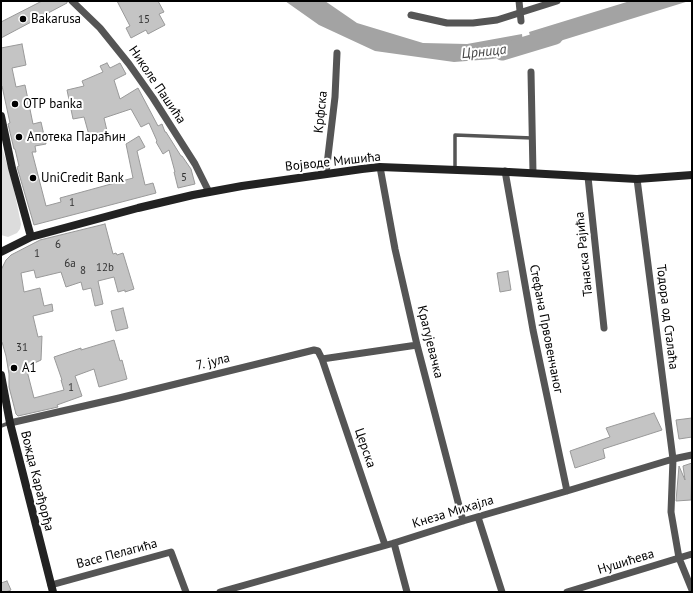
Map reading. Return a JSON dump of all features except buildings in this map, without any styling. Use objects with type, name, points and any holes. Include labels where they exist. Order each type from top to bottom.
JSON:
[{"type":"main road","points":[[1,116],[12,168],[31,238],[1,251]]},
{"type":"main road","name":"Војводе Мишића","points":[[31,238],[138,208],[209,192],[358,169],[380,167],[637,179],[692,175]]},
{"type":"main road","name":"Вожда Карађорђа","points":[[1,375],[10,423],[52,588]]},
{"type":"street","name":"Николе Пашића","points":[[72,1],[100,28],[129,64],[153,98],[195,164],[209,192]]},
{"type":"street","points":[[519,1],[521,21]]},
{"type":"street","points":[[411,15],[446,23],[473,23],[497,20],[557,1]]},
{"type":"street","name":"Крфска","points":[[326,173],[335,97],[337,52]]},
{"type":"street","points":[[531,72],[533,173]]},
{"type":"street","name":"Крагујевачка","points":[[380,167],[395,248],[417,345],[463,521]]},
{"type":"street","name":"Стефана Првовенчаног","points":[[505,172],[533,330],[567,491]]},
{"type":"street","name":"Танаска Рајића","points":[[588,177],[604,328]]},
{"type":"street","name":"Тодора од Сталаћа","points":[[637,179],[673,459],[671,512],[679,558],[692,590]]},
{"type":"street","points":[[322,359],[417,345]]},
{"type":"street","name":"7. јула","points":[[10,423],[314,350],[318,351],[322,359]]},
{"type":"street","name":"Церска","points":[[322,359],[385,545]]},
{"type":"street","name":"Кнеза Михајла","points":[[220,592],[394,543],[673,459],[692,455]]},
{"type":"street","points":[[478,517],[502,592]]},
{"type":"street","points":[[394,543],[407,592]]},
{"type":"street","name":"Васе Пелагића","points":[[52,588],[170,552],[186,592]]},
{"type":"street","name":"Нушићева","points":[[567,592],[692,554]]},
{"type":"lane","points":[[455,170],[455,135],[532,138]]},
{"type":"lane","points":[[1,426],[10,423]]},
{"type":"shaded area","points":[[1,144],[13,185],[21,224],[17,233],[8,237],[1,235]]},
{"type":"water","points":[[285,1],[325,1],[357,23],[423,43],[467,44],[522,34],[524,53],[492,59],[454,62],[375,51],[319,25]]},
{"type":"water","points":[[630,1],[689,1],[534,49],[529,32]]},
{"type":"waterway","name":"Црница","points":[[502,52],[555,36]]},
{"type":"place","name":"Bakarusa","points":[[23,19]]},
{"type":"place","name":"OTP banka","points":[[15,104]]},
{"type":"place","name":"Апотека Параћин","points":[[19,137]]},
{"type":"place","name":"UniCredit Bank","points":[[33,178]]},
{"type":"place","name":"A1","points":[[14,368]]}]
